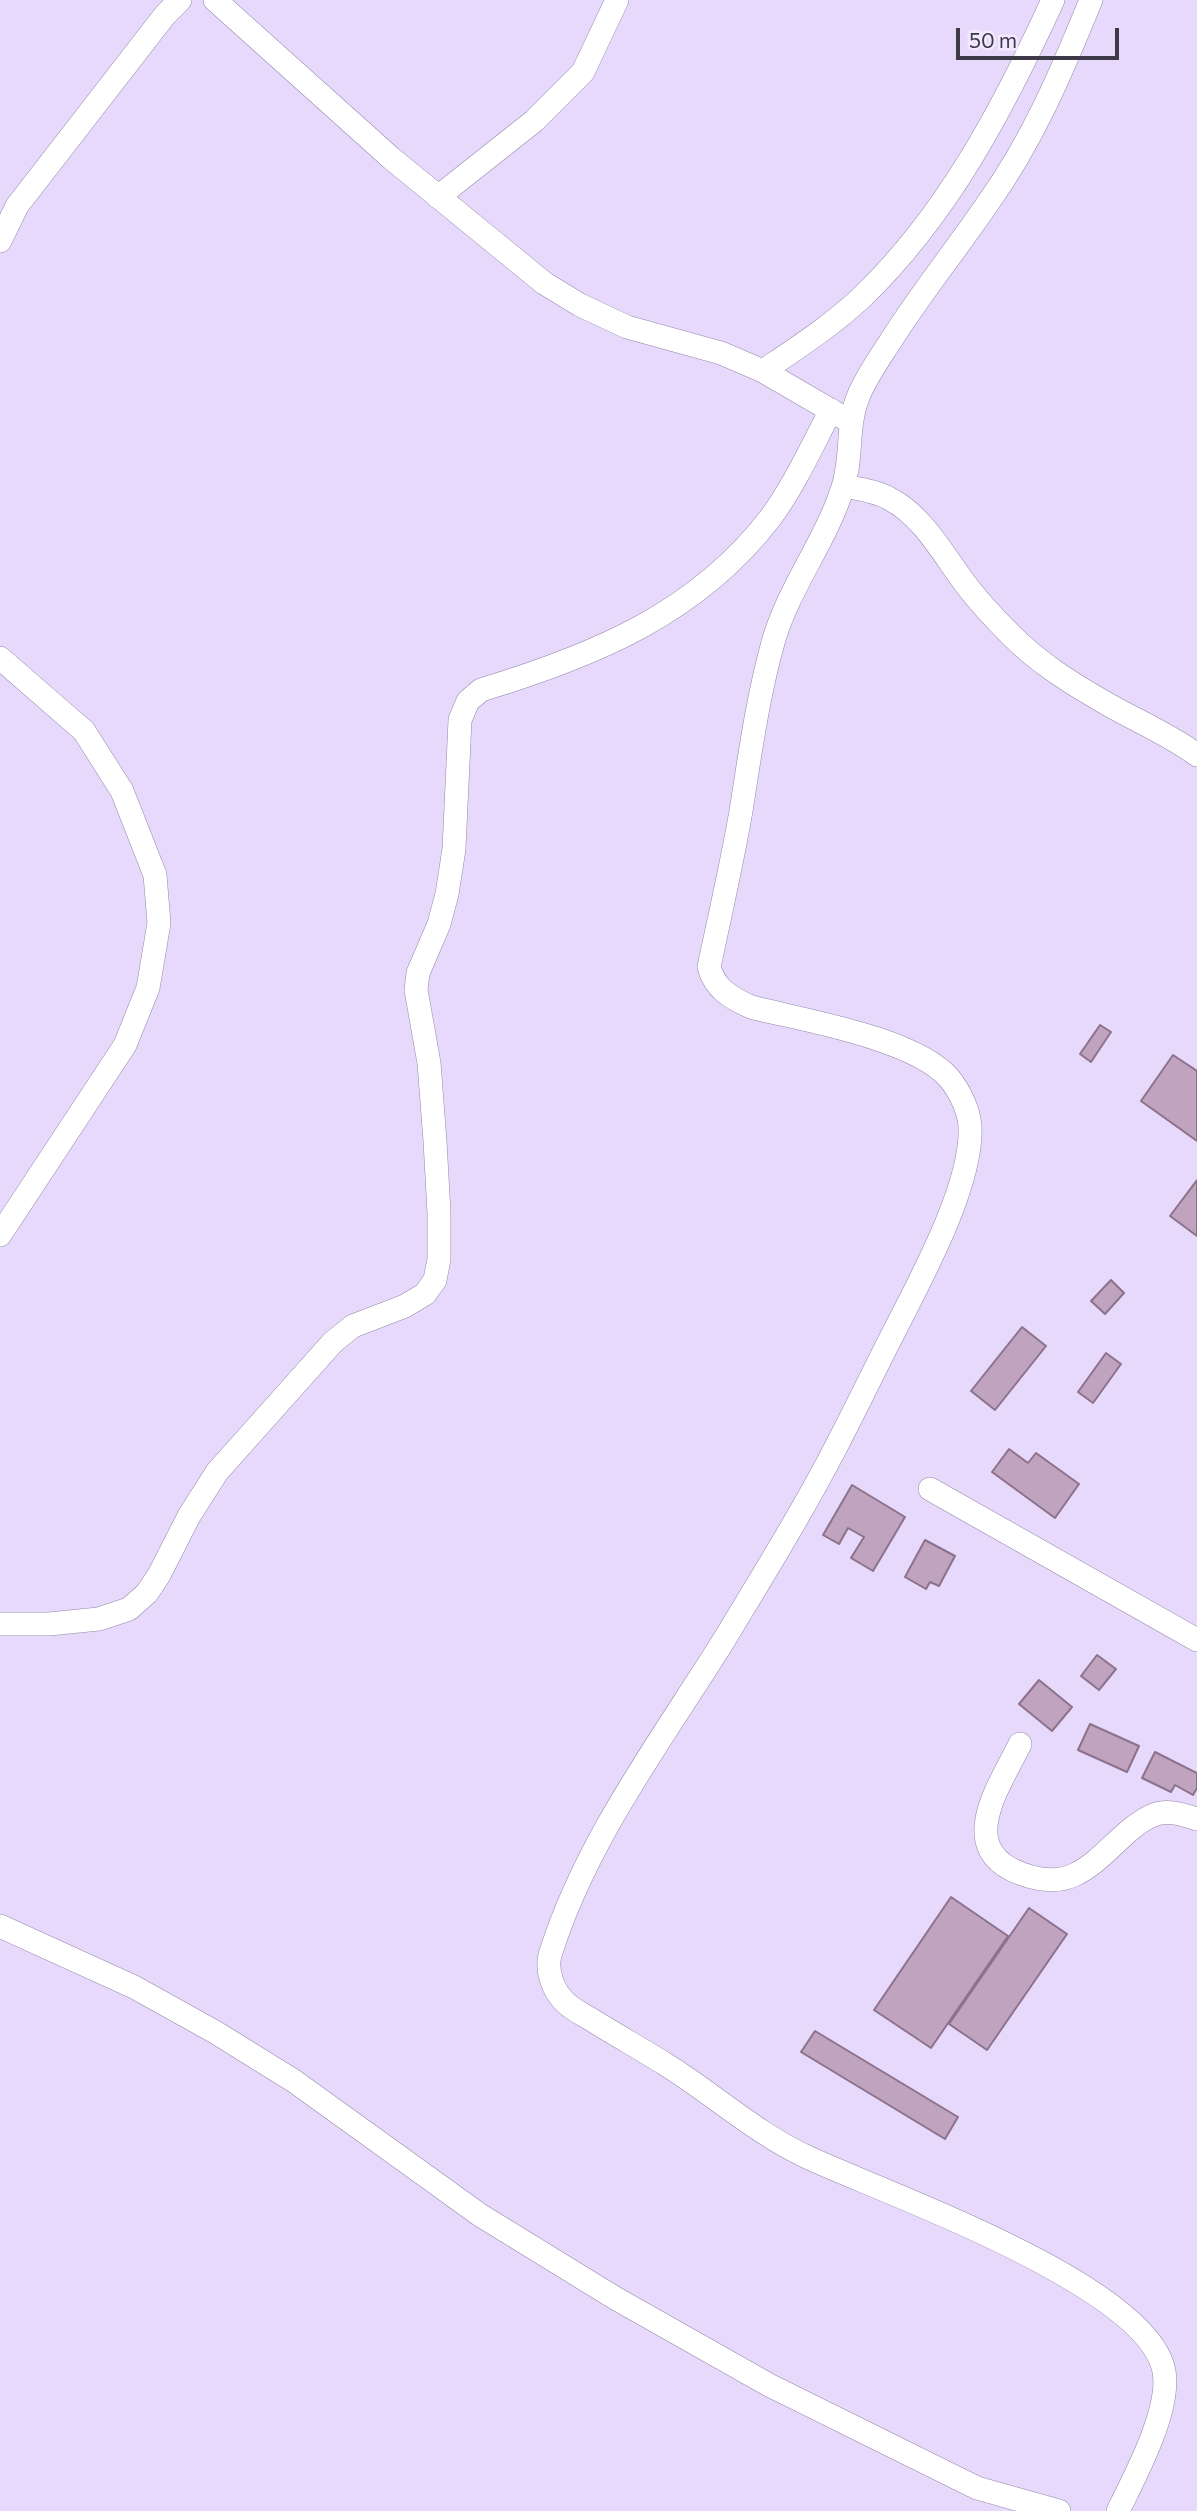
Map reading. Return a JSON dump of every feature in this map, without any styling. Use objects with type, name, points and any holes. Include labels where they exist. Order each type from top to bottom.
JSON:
[{"type":"street","points":[[0,240],[17,206],[165,15],[180,0]]},
{"type":"street","points":[[215,0],[438,197],[544,283],[580,305],[627,327],[721,353],[763,371],[840,415],[850,452],[844,486],[833,518],[799,579],[775,637],[762,689],[736,841],[709,967],[712,979],[720,988],[751,1007],[882,1041],[926,1060],[949,1078],[967,1109],[970,1129],[963,1173],[937,1247],[822,1474],[729,1631],[619,1806],[590,1858],[547,1964],[552,1983],[565,2002],[669,2066],[801,2154],[1034,2257],[1090,2291],[1124,2317],[1149,2341],[1164,2371],[1161,2410],[1143,2460],[1118,2511]]},
{"type":"street","points":[[438,197],[534,121],[583,72],[617,0]]},
{"type":"street","points":[[763,371],[818,333],[861,297],[906,249],[948,193],[990,128],[1054,0]]},
{"type":"street","points":[[0,1624],[48,1624],[99,1619],[129,1609],[147,1593],[159,1575],[188,1516],[217,1472],[333,1342],[354,1326],[405,1306],[425,1294],[435,1280],[439,1259],[439,1213],[435,1141],[429,1063],[416,989],[418,973],[439,924],[447,894],[454,849],[460,720],[468,701],[481,690],[594,651],[642,628],[686,600],[728,564],[770,518],[840,415],[858,395],[898,328],[990,201],[1028,141],[1059,80],[1091,0]]},
{"type":"street","points":[[844,486],[892,499],[910,514],[928,533],[971,592],[1011,635],[1052,670],[1111,706],[1150,725],[1197,755]]},
{"type":"street","points":[[0,658],[84,730],[122,791],[155,875],[159,923],[148,988],[125,1045],[0,1235]]},
{"type":"street","points":[[930,1489],[1197,1640]]},
{"type":"street","points":[[1020,1744],[990,1803],[985,1828],[990,1852],[1008,1868],[1042,1881],[1073,1876],[1107,1854],[1135,1826],[1152,1815],[1174,1811],[1197,1819]]},
{"type":"street","points":[[0,1926],[134,1987],[215,2032],[294,2081],[447,2194],[615,2298],[769,2385],[1017,2511]]},
{"type":"street","points":[[976,2488],[1059,2511]]},
{"type":"building","points":[[1100,1025],[1111,1032],[1091,1062],[1080,1054]]},
{"type":"building","points":[[1173,1055],[1197,1071],[1197,1141],[1141,1101]]},
{"type":"building","points":[[1197,1180],[1197,1236],[1170,1216]]},
{"type":"building","points":[[1111,1280],[1124,1293],[1105,1314],[1091,1301]]},
{"type":"building","points":[[1022,1327],[1046,1346],[995,1410],[971,1391]]},
{"type":"building","points":[[1106,1353],[1121,1364],[1093,1403],[1078,1392]]},
{"type":"building","points":[[1009,1449],[1028,1463],[1036,1453],[1079,1484],[1055,1518],[992,1472]]},
{"type":"building","points":[[852,1485],[905,1517],[873,1571],[851,1558],[864,1537],[848,1528],[839,1544],[823,1535]]},
{"type":"building","points":[[925,1540],[955,1556],[939,1586],[930,1582],[926,1589],[905,1577]]},
{"type":"building","points":[[1097,1655],[1116,1669],[1099,1690],[1081,1676]]},
{"type":"building","points":[[1039,1680],[1072,1707],[1052,1731],[1019,1704]]},
{"type":"building","points":[[1090,1724],[1139,1746],[1127,1772],[1078,1750]]},
{"type":"building","points":[[1155,1752],[1197,1773],[1197,1788],[1193,1795],[1175,1785],[1171,1792],[1142,1778]]},
{"type":"building","points":[[951,1897],[1008,1936],[931,2048],[874,2010]]},
{"type":"building","points":[[1029,1908],[1067,1934],[987,2050],[949,2024]]},
{"type":"building","points":[[815,2031],[958,2117],[945,2139],[801,2052]]}]
